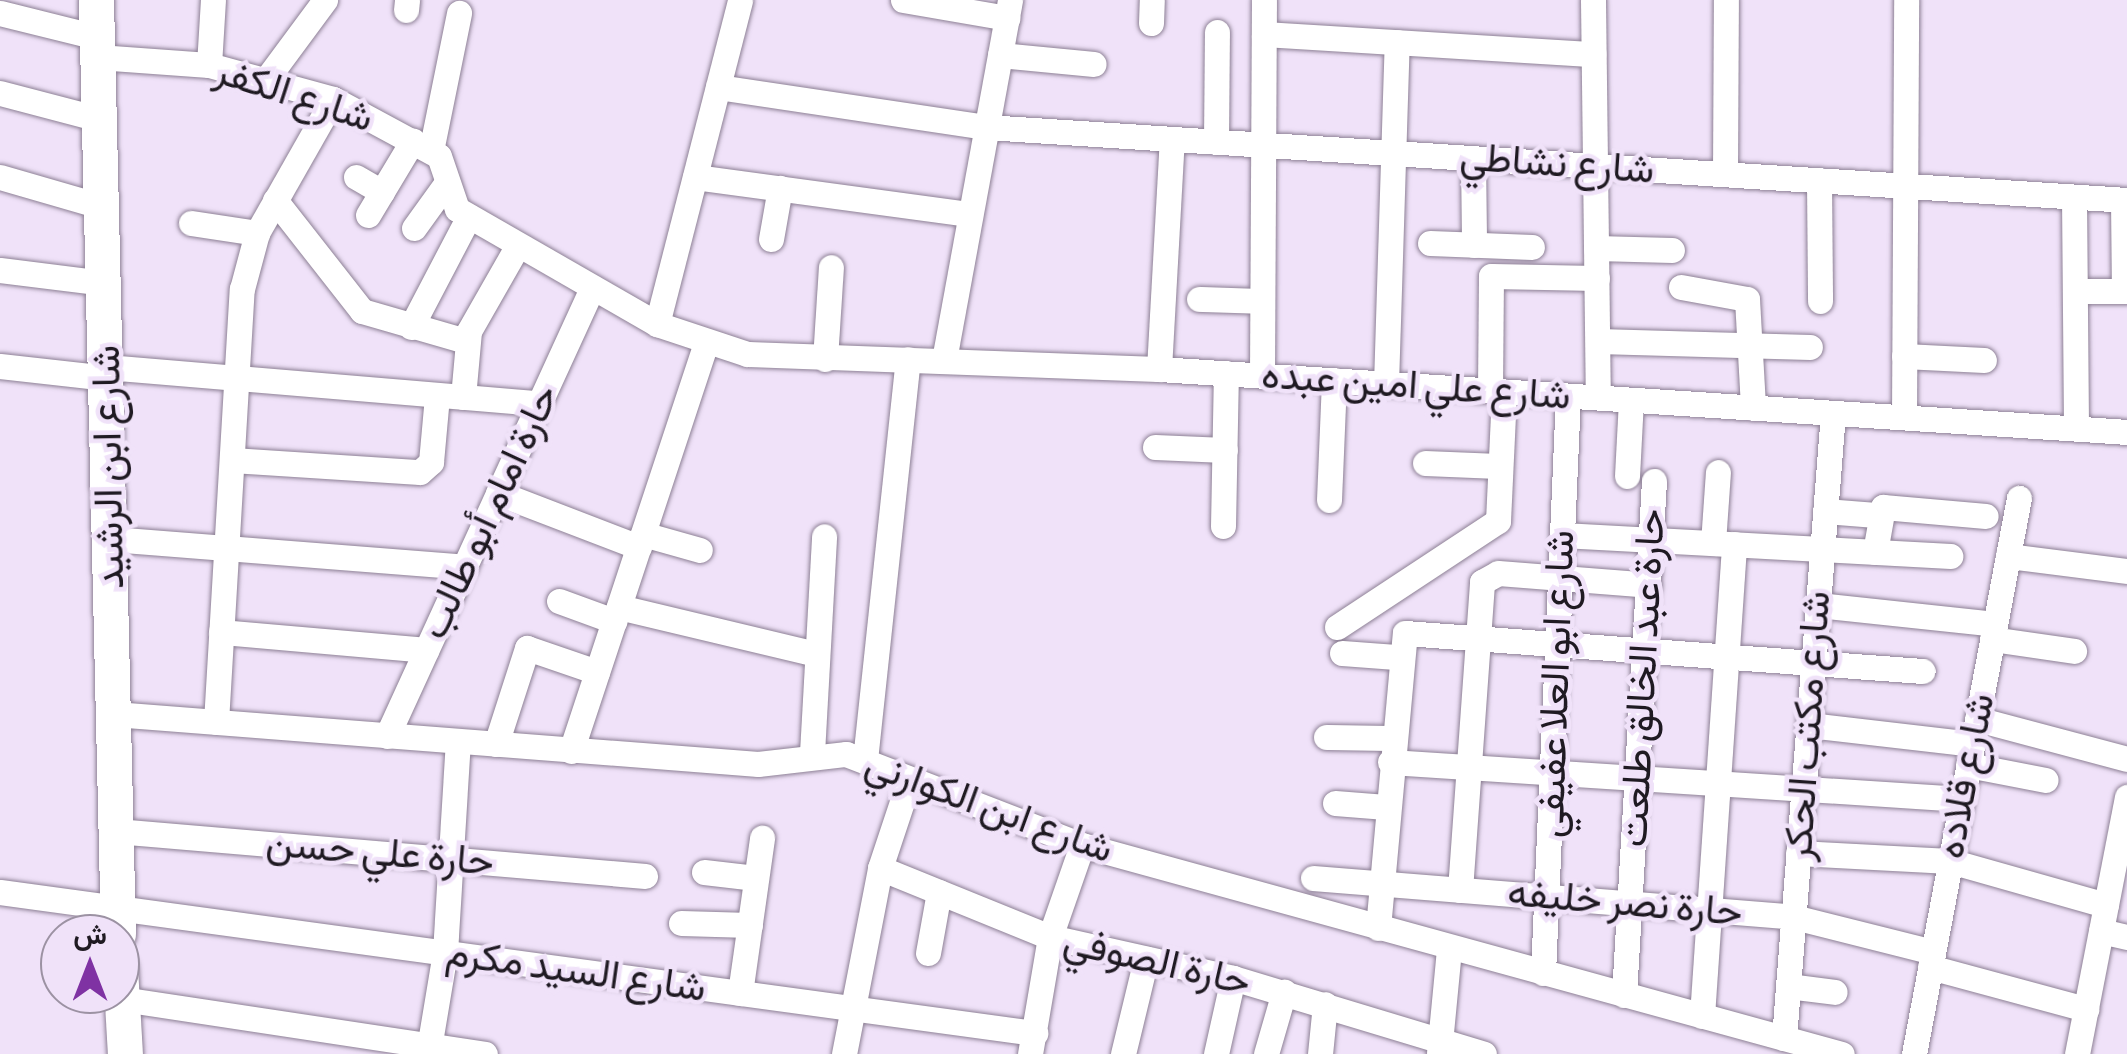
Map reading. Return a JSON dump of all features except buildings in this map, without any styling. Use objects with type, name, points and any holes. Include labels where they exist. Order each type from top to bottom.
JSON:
[{"type":"street","name":"شارع ابن الرشيد","points":[[96,0],[118,914]]},
{"type":"street","points":[[209,65],[213,0]]},
{"type":"street","points":[[268,78],[325,0]]},
{"type":"street","points":[[657,324],[740,0]]},
{"type":"street","points":[[903,0],[1008,9],[944,360]]},
{"type":"street","points":[[1262,376],[1264,0]]},
{"type":"street","points":[[1593,0],[1598,398]]},
{"type":"street","points":[[1725,174],[1726,0]]},
{"type":"street","points":[[1904,417],[1906,0]]},
{"type":"street","name":"شارع الكفر","points":[[0,13],[97,47],[268,78],[333,100],[422,146]]},
{"type":"street","points":[[368,215],[382,192],[422,146],[459,13]]},
{"type":"street","points":[[1216,142],[1217,32]]},
{"type":"street","points":[[1264,34],[1594,54]]},
{"type":"street","points":[[1386,384],[1397,42]]},
{"type":"street","points":[[1000,56],[1094,64]]},
{"type":"street","name":"شارع نشاطي","points":[[718,87],[986,128],[2125,200]]},
{"type":"street","points":[[0,92],[99,119]]},
{"type":"street","points":[[216,722],[242,289],[257,232],[333,100]]},
{"type":"street","points":[[1159,369],[1172,139]]},
{"type":"street","points":[[422,146],[445,185],[446,200],[468,216],[657,324],[706,344],[571,752]]},
{"type":"street","points":[[1473,158],[1474,244]]},
{"type":"street","points":[[0,177],[102,207]]},
{"type":"street","points":[[356,177],[382,192]]},
{"type":"street","points":[[695,177],[970,214]]},
{"type":"street","points":[[1818,180],[1820,301]]},
{"type":"street","points":[[414,228],[445,185]]},
{"type":"street","points":[[770,239],[780,188]]},
{"type":"street","points":[[2074,197],[2076,428]]},
{"type":"street","points":[[275,200],[362,310],[466,341]]},
{"type":"street","points":[[2074,291],[2125,291],[2125,200]]},
{"type":"street","points":[[411,326],[468,216]]},
{"type":"street","points":[[191,223],[257,232]]},
{"type":"street","points":[[1430,243],[1532,247]]},
{"type":"street","points":[[463,398],[466,341],[518,244]]},
{"type":"street","points":[[1596,248],[1672,250]]},
{"type":"street","points":[[825,359],[831,267]]},
{"type":"street","points":[[0,270],[105,283]]},
{"type":"street","points":[[1337,627],[1496,523],[1497,391],[1490,276],[1597,278]]},
{"type":"street","points":[[1681,287],[1743,294],[1751,346],[1753,408]]},
{"type":"street","name":"حارة امام أبو طالب","points":[[387,736],[592,288]]},
{"type":"street","points":[[1199,299],[1262,301]]},
{"type":"street","points":[[1598,341],[1810,348]]},
{"type":"street","name":"شارع علي امين عبده","points":[[706,344],[825,359],[1159,369],[2127,432]]},
{"type":"street","points":[[1904,356],[1984,360]]},
{"type":"street","points":[[865,760],[908,360]]},
{"type":"street","points":[[0,366],[236,378],[540,404]]},
{"type":"street","points":[[1223,526],[1226,373]]},
{"type":"street","points":[[1329,500],[1334,380]]},
{"type":"street","points":[[232,460],[424,470],[437,396]]},
{"type":"street","name":"شارع ابو العلا عفيفي","points":[[1544,973],[1568,396]]},
{"type":"street","points":[[1627,476],[1631,400]]},
{"type":"street","name":"شارع مكتب الحكر","points":[[1784,1038],[1833,413]]},
{"type":"street","points":[[1155,447],[1224,450]]},
{"type":"street","points":[[1425,463],[1498,466]]},
{"type":"street","points":[[1702,1016],[1726,656],[1718,472]]},
{"type":"street","name":"حارة عبد الخالق طلعت","points":[[1624,995],[1654,482]]},
{"type":"street","points":[[498,493],[641,541],[700,550]]},
{"type":"street","name":"شارع قلاده","points":[[1914,1054],[2019,498]]},
{"type":"street","points":[[1825,511],[1876,514],[1886,507],[1986,516]]},
{"type":"street","points":[[1875,552],[1876,514]]},
{"type":"street","points":[[1562,535],[1950,556]]},
{"type":"street","points":[[812,753],[824,536]]},
{"type":"street","points":[[111,539],[465,567]]},
{"type":"street","points":[[2008,556],[2127,571]]},
{"type":"street","points":[[1460,890],[1480,587],[1498,573],[1649,585]]},
{"type":"street","points":[[560,601],[816,654]]},
{"type":"street","points":[[1818,605],[1994,632],[2074,651]]},
{"type":"street","points":[[221,632],[426,650]]},
{"type":"street","points":[[1342,654],[1477,638],[1923,671]]},
{"type":"street","points":[[496,744],[527,648],[597,672]]},
{"type":"street","points":[[1378,928],[1397,649]]},
{"type":"street","name":"شارع ابن الكوارني","points":[[114,714],[758,764],[812,753],[865,760],[1082,845],[1842,1054]]},
{"type":"street","points":[[1808,724],[2127,759]]},
{"type":"street","points":[[1326,737],[1468,766],[1962,799]]},
{"type":"street","points":[[429,1050],[445,952],[458,741]]},
{"type":"street","points":[[1973,743],[2046,780]]},
{"type":"street","points":[[844,1054],[880,868],[909,780]]},
{"type":"street","points":[[2083,1053],[2086,1009],[2106,905],[2121,861],[2127,796]]},
{"type":"street","points":[[1335,803],[1386,808]]},
{"type":"street","name":"حارة علي حسن","points":[[116,830],[645,876]]},
{"type":"street","points":[[740,993],[762,838]]},
{"type":"street","points":[[1032,1044],[1050,937],[1082,845]]},
{"type":"street","points":[[1798,852],[1950,861],[2106,905]]},
{"type":"street","name":"حارة الصوفي","points":[[880,868],[1050,937],[1233,978],[1325,1004],[1440,1046],[1484,1054]]},
{"type":"street","points":[[704,872],[756,878]]},
{"type":"street","name":"حارة نصر خليفه","points":[[1314,878],[1794,917],[2086,1009]]},
{"type":"street","name":"شارع السيد مكرم","points":[[0,892],[79,914]]},
{"type":"street","points":[[928,953],[939,892]]},
{"type":"street","points":[[681,923],[750,925]]},
{"type":"street","name":"شارع السيد مكرم","points":[[140,927],[445,952],[853,1009],[1032,1044]]},
{"type":"street","points":[[2101,931],[2127,937]]},
{"type":"street","points":[[1440,1046],[1449,949]]},
{"type":"street","points":[[1123,1054],[1146,958]]},
{"type":"street","points":[[1216,1054],[1233,978]]},
{"type":"street","points":[[1788,986],[1835,992]]},
{"type":"street","points":[[140,987],[429,1050],[486,1054]]},
{"type":"street","points":[[1266,1054],[1284,992]]},
{"type":"street","points":[[1320,1054],[1325,1004]]},
{"type":"street","points":[[123,1014],[125,1054]]}]
